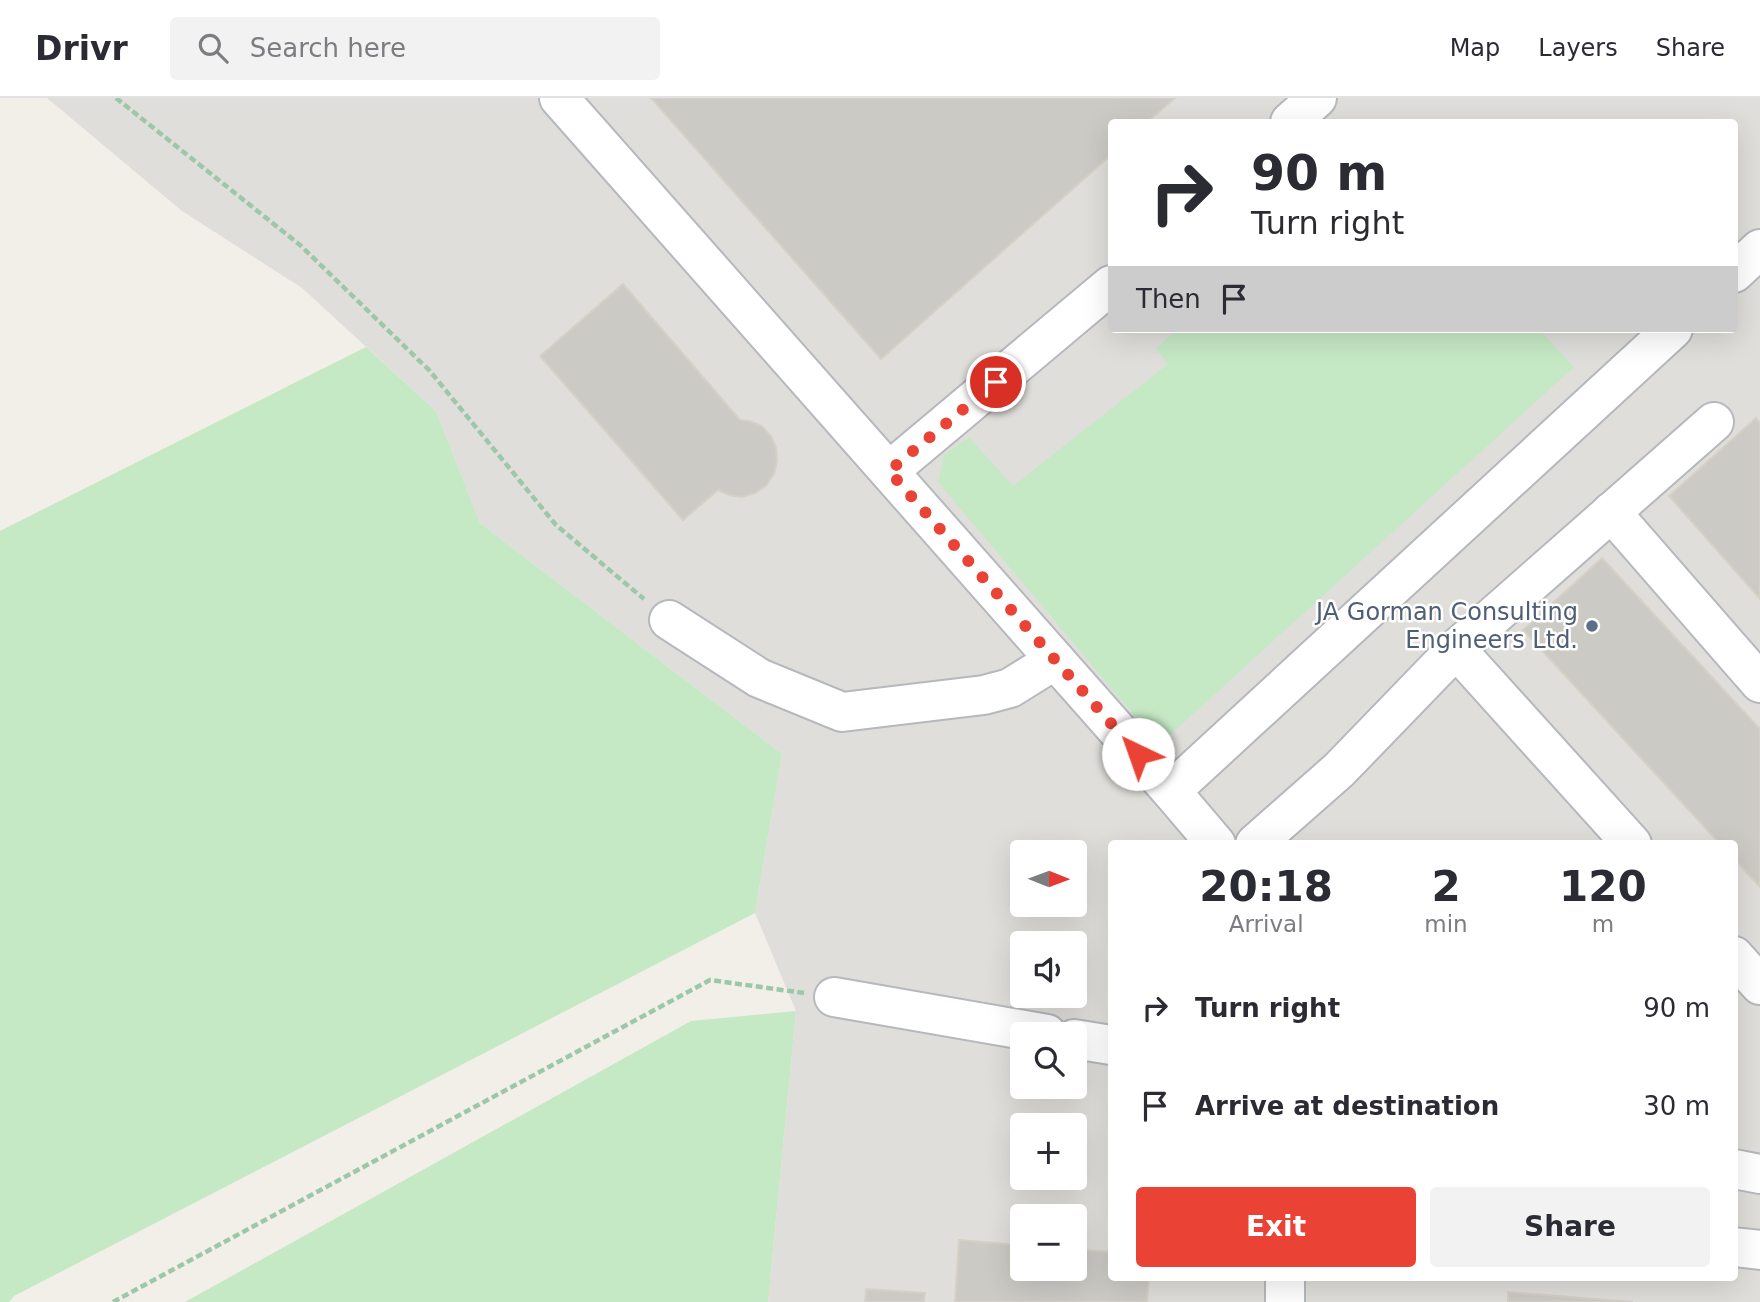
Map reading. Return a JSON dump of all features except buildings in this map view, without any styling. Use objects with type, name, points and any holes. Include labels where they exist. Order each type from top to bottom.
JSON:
[{"type":"street","points":[[559,98],[1213,840]]},
{"type":"street","points":[[1293,119],[1317,98]]},
{"type":"street","points":[[1738,269],[1760,249]]},
{"type":"street","points":[[889,471],[1108,288]]},
{"type":"street","points":[[1171,791],[1669,333]]},
{"type":"street","points":[[1260,840],[1339,770],[1456,649],[1714,422]]},
{"type":"street","points":[[1611,512],[1760,683]]},
{"type":"street","points":[[668,620],[759,678],[842,712],[984,695],[1010,688],[1055,660]]},
{"type":"street","points":[[1456,649],[1628,840]]},
{"type":"street","points":[[1738,960],[1760,985]]},
{"type":"street","points":[[834,998],[1010,1028]]},
{"type":"street","points":[[1087,1041],[1108,1045]]},
{"type":"street","points":[[1738,1170],[1760,1174]]},
{"type":"street","points":[[1738,1247],[1760,1250]]},
{"type":"street","points":[[1285,1281],[1286,1302]]},
{"type":"path","points":[[116,98],[300,245],[429,370],[556,525],[668,620]]},
{"type":"path","points":[[113,1302],[710,980],[834,998]]},
{"type":"shaded area","points":[[47,98],[1760,98],[1760,1302],[768,1302],[796,1011],[755,913],[782,754],[480,523],[436,411],[302,288],[182,211]]},
{"type":"green space","points":[[1173,333],[1543,333],[1574,367],[1159,745],[938,482],[944,455],[969,437],[1013,486],[1168,364],[1156,349]]},
{"type":"green space","points":[[366,347],[436,411],[480,523],[782,754],[755,913],[14,1296],[9,1302],[0,1302],[0,531]]},
{"type":"green space","points":[[796,1011],[768,1302],[185,1302],[691,1021]]},
{"type":"place","name":"JA Gorman Consulting Engineers Ltd.","points":[[1592,626]]},
{"type":"route","points":[[996,382],[889,471],[1138,754]]}]
